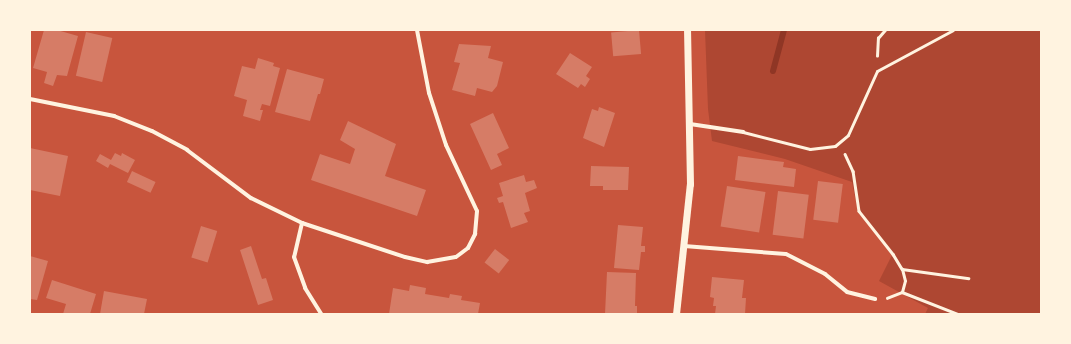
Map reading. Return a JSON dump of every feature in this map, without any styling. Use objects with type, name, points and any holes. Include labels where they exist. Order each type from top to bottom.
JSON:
[{"type":"street","points":[[30,99],[114,116],[152,131],[188,150],[251,198],[302,223],[369,247],[427,262],[456,257],[468,248],[475,234],[476,211],[446,145],[429,94],[417,30]]},
{"type":"street","points":[[676,314],[690,184],[687,30]]},
{"type":"street","points":[[690,124],[743,132]]},
{"type":"street","points":[[302,223],[294,257],[305,288],[321,314]]},
{"type":"street","points":[[684,246],[786,254],[825,274],[847,292],[875,299]]},
{"type":"lane","points":[[743,132],[810,149],[835,146],[848,135],[877,71],[953,30]]},
{"type":"path","points":[[877,71],[878,38],[885,30]]},
{"type":"path","points":[[835,146],[844,153],[853,171],[859,211],[893,254],[902,269],[905,281],[902,292],[958,314]]},
{"type":"path","points":[[902,269],[968,278]]},
{"type":"shaded area","points":[[705,30],[1041,30],[1041,314],[925,314],[928,308],[879,281],[892,255],[858,212],[852,182],[785,159],[712,141],[708,109]]},
{"type":"building","points":[[44,30],[57,30],[78,36],[67,76],[57,75],[53,86],[44,83],[47,72],[33,68]]},
{"type":"building","points":[[639,30],[641,54],[613,56],[611,32]]},
{"type":"building","points":[[86,32],[112,38],[102,82],[76,76]]},
{"type":"building","points":[[459,44],[491,46],[488,58],[503,62],[497,86],[492,92],[477,88],[475,96],[452,90],[460,63],[454,62]]},
{"type":"building","points":[[570,53],[592,67],[586,76],[590,79],[585,87],[581,84],[578,88],[556,74]]},
{"type":"building","points":[[258,58],[274,63],[273,66],[280,68],[270,106],[262,104],[260,110],[263,110],[260,121],[243,116],[247,100],[234,96],[242,66],[255,69]]},
{"type":"building","points":[[287,69],[324,79],[310,121],[275,112]]},
{"type":"building","points":[[599,107],[615,113],[604,147],[583,138],[592,109],[598,111]]},
{"type":"building","points":[[493,113],[509,148],[497,154],[502,165],[491,170],[470,124]]},
{"type":"building","points":[[348,121],[396,144],[385,176],[426,190],[417,216],[311,180],[320,154],[350,164],[355,149],[340,140]]},
{"type":"building","points":[[30,148],[68,156],[60,196],[30,190]]},
{"type":"building","points":[[115,153],[121,156],[122,153],[135,160],[128,173],[110,164],[108,168],[96,161],[100,154],[111,160]]},
{"type":"building","points":[[738,156],[784,162],[783,167],[796,169],[794,187],[735,180]]},
{"type":"building","points":[[591,166],[629,167],[628,190],[603,190],[603,186],[590,186]]},
{"type":"building","points":[[132,171],[156,182],[150,193],[127,182]]},
{"type":"building","points":[[524,175],[526,182],[534,180],[537,188],[525,193],[530,211],[524,213],[528,222],[511,228],[503,202],[499,203],[497,198],[503,196],[499,183]]},
{"type":"building","points":[[818,181],[843,184],[838,223],[813,220]]},
{"type":"building","points":[[727,186],[766,192],[759,233],[721,226]]},
{"type":"building","points":[[778,191],[809,195],[803,238],[773,235]]},
{"type":"building","points":[[618,225],[643,227],[641,246],[645,246],[645,252],[641,252],[639,270],[614,268]]},
{"type":"building","points":[[201,226],[217,231],[208,263],[191,258]]},
{"type":"building","points":[[251,246],[262,279],[266,278],[273,300],[258,305],[240,250]]},
{"type":"building","points":[[495,249],[509,260],[499,273],[485,262]]},
{"type":"building","points":[[30,256],[48,261],[37,300],[30,299]]},
{"type":"building","points":[[607,272],[636,273],[635,306],[637,306],[637,314],[605,314]]},
{"type":"building","points":[[712,277],[744,280],[742,298],[746,298],[745,314],[715,314],[716,306],[713,306],[714,298],[710,297]]},
{"type":"building","points":[[52,280],[96,294],[90,314],[63,314],[66,304],[46,298]]},
{"type":"building","points":[[410,285],[426,288],[425,294],[449,298],[450,294],[462,296],[461,300],[480,303],[478,314],[389,314],[393,288],[409,291]]},
{"type":"building","points":[[104,291],[147,299],[144,314],[100,314]]},
{"type":"waterway","points":[[773,71],[784,30]]}]
